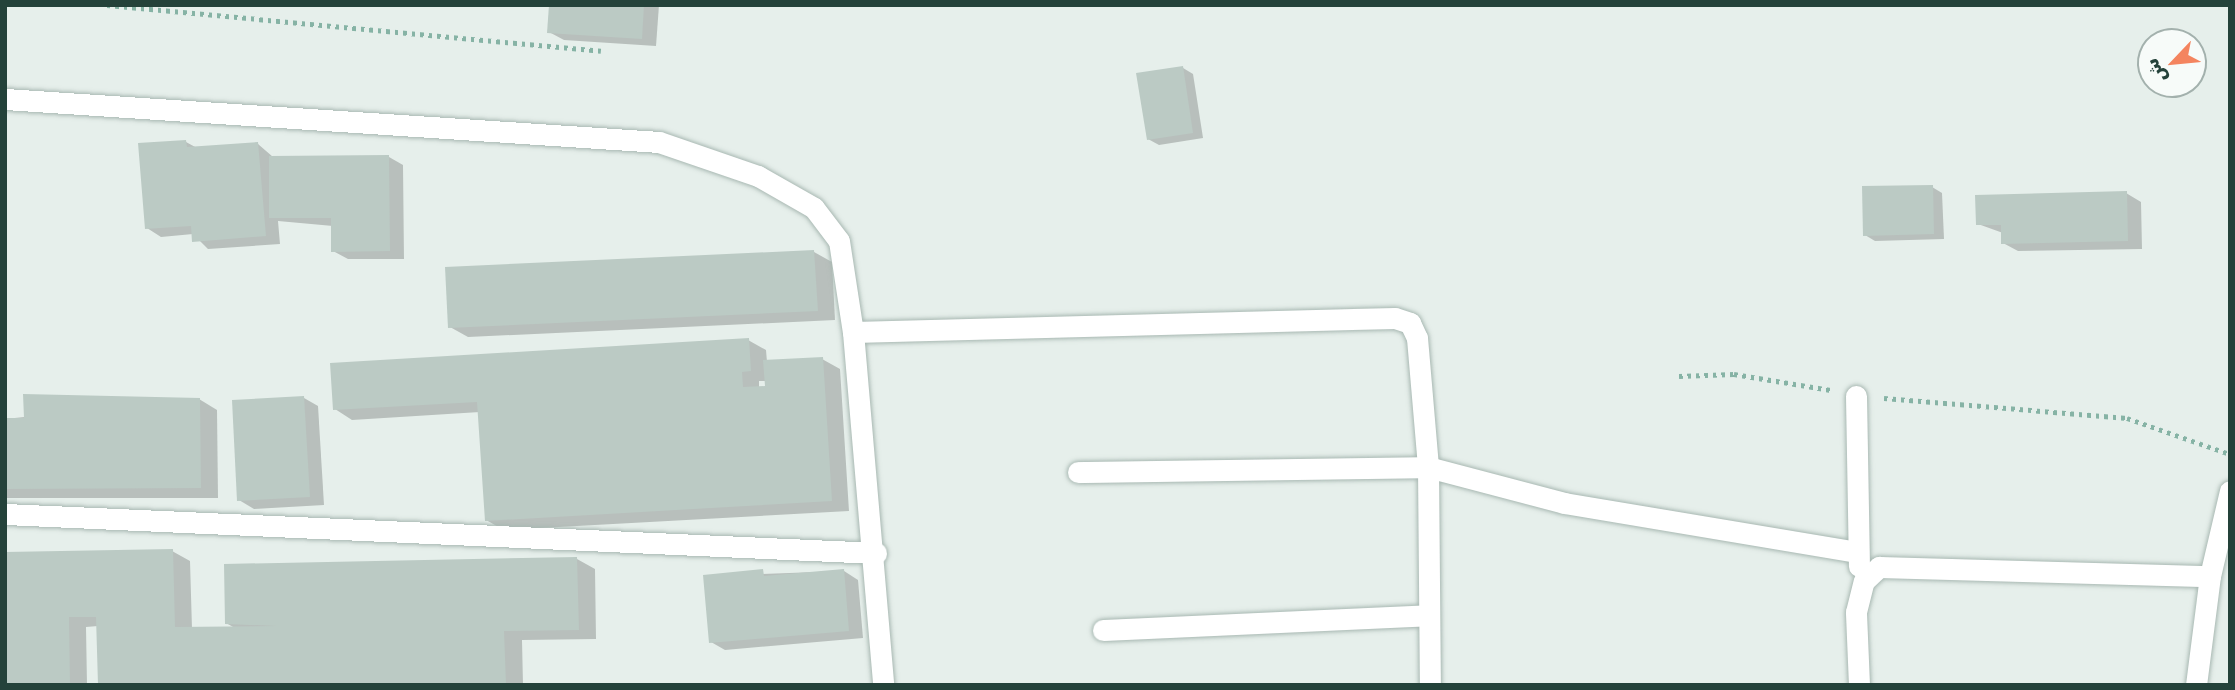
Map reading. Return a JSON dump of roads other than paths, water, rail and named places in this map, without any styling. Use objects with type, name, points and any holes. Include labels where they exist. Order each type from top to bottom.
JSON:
[{"type":"street","points":[[5,99],[659,142],[758,176],[814,208],[839,241],[853,332],[876,553],[883,685]]},
{"type":"street","points":[[853,332],[1404,320],[1417,338],[1428,467],[1430,685]]},
{"type":"street","points":[[1856,396],[1860,593],[1858,685]]},
{"type":"street","points":[[1078,472],[1428,467],[1564,503],[1858,552]]},
{"type":"street","points":[[2196,685],[2210,576],[2230,491]]},
{"type":"street","points":[[5,514],[876,553]]},
{"type":"street","points":[[1860,593],[1879,567],[1905,565],[2210,576]]},
{"type":"street","points":[[1103,630],[1429,615]]}]
